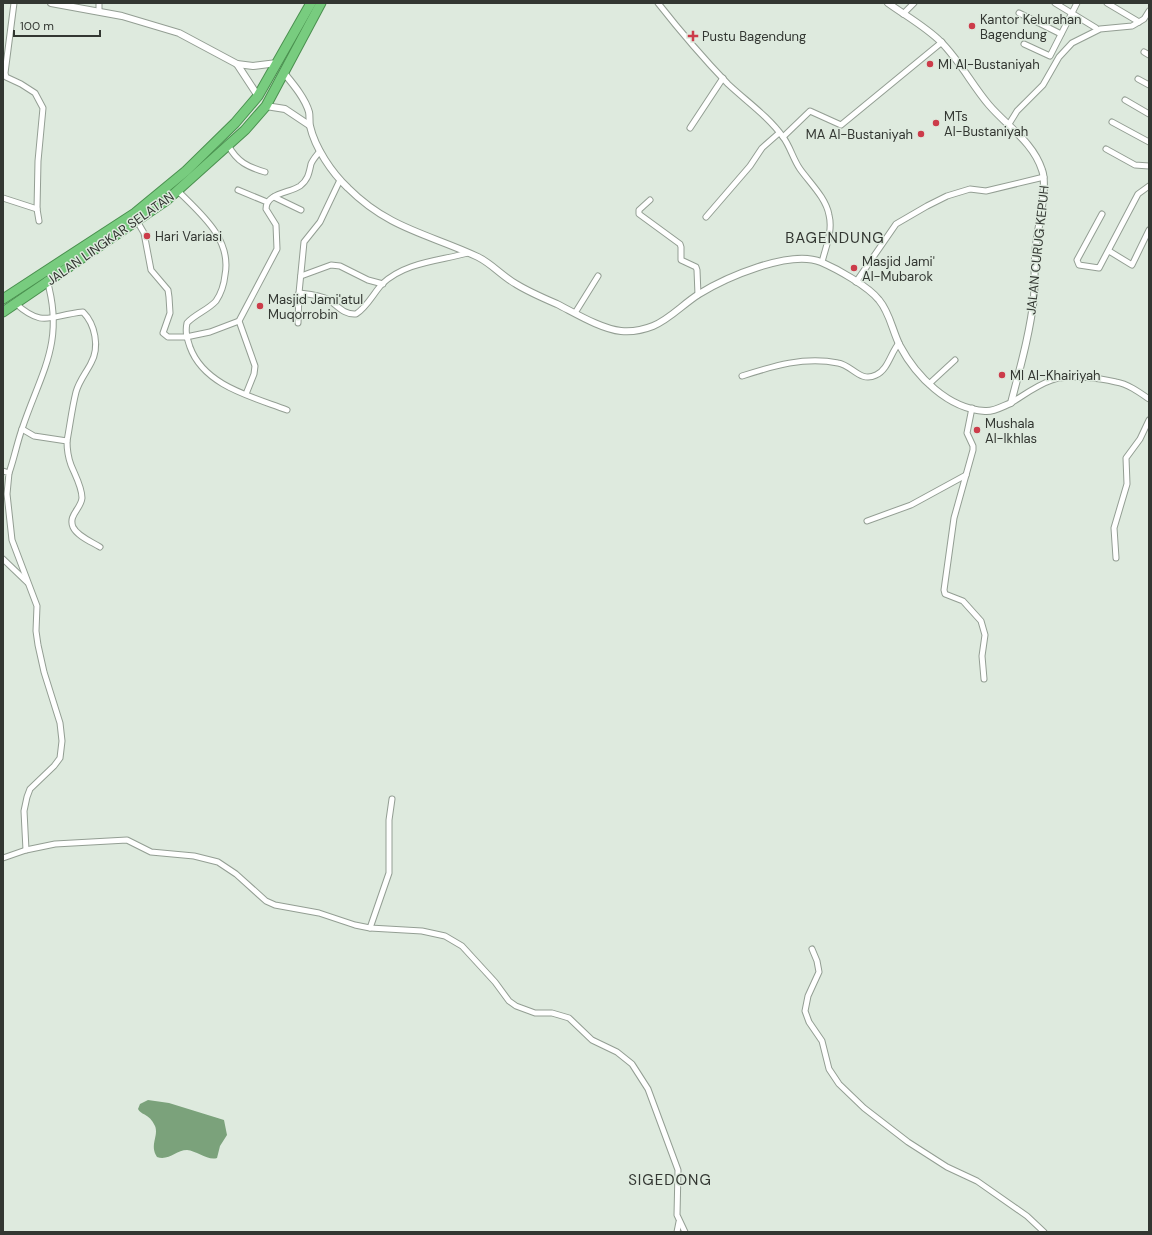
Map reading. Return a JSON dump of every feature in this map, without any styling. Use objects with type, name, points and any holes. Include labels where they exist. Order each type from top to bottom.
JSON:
[{"type":"highway","name":"JALAN LINGKAR SELATAN","points":[[3,298],[100,234],[135,213],[186,171],[229,129],[258,96],[311,3]]},
{"type":"highway","name":"JALAN LINGKAR SELATAN","points":[[3,312],[47,280],[93,252],[167,200],[245,130],[266,106],[304,32],[321,3]]},
{"type":"highway","points":[[161,191],[167,200]]},
{"type":"street","points":[[14,3],[4,73],[10,80],[21,84],[35,94],[43,108],[38,161],[37,209],[39,221]]},
{"type":"street","points":[[51,3],[122,16],[179,33],[238,64],[253,66],[277,63]]},
{"type":"street","points":[[99,3],[99,11]]},
{"type":"street","points":[[658,3],[723,78],[781,135],[798,167],[823,200],[829,213],[831,230],[822,262]]},
{"type":"street","name":"JALAN CURUG KEPUH","points":[[888,3],[942,42],[968,74],[989,105],[1029,146],[1040,165],[1044,177],[1036,246],[1034,296],[1026,346],[1011,403]]},
{"type":"street","points":[[903,14],[914,3]]},
{"type":"street","points":[[1055,3],[1096,28]]},
{"type":"street","points":[[1024,44],[1050,56],[1077,3]]},
{"type":"street","points":[[1107,3],[1139,22]]},
{"type":"street","points":[[1009,124],[1017,111],[1043,85],[1056,62],[1072,43],[1100,29],[1132,26],[1139,22],[1149,11]]},
{"type":"street","points":[[1019,12],[1061,34]]},
{"type":"street","points":[[706,217],[750,166],[762,148],[781,135],[810,111],[841,125],[907,69],[942,42]]},
{"type":"street","points":[[238,64],[258,96]]},
{"type":"street","points":[[284,73],[302,98],[309,112],[309,125],[320,151],[340,180],[366,204],[384,217],[417,234],[486,261],[517,285],[574,313],[614,330],[634,331],[655,326],[698,295],[738,274],[763,266],[802,258],[822,262],[856,282],[877,297],[883,305],[899,343],[911,366],[929,384],[945,396],[972,408],[987,411],[1011,403],[1053,379],[1066,378],[1088,378],[1117,382],[1134,389],[1149,399]]},
{"type":"street","points":[[690,128],[723,78]]},
{"type":"street","points":[[1138,79],[1149,85]]},
{"type":"street","points":[[1125,100],[1149,114]]},
{"type":"street","points":[[266,106],[285,109],[309,125]]},
{"type":"street","points":[[1112,122],[1149,142]]},
{"type":"street","points":[[228,145],[236,158],[242,163],[265,172]]},
{"type":"street","points":[[1106,149],[1135,165],[1149,166]]},
{"type":"street","points":[[137,222],[144,233],[151,270],[168,290],[170,313],[163,332],[168,337],[186,337],[210,332],[239,320],[278,248],[276,225],[266,209],[267,202],[273,197],[301,185],[308,178],[311,164],[320,151]]},
{"type":"street","points":[[856,282],[896,224],[927,206],[947,196],[970,190],[986,191],[1044,177]]},
{"type":"street","points":[[298,323],[299,293],[302,276],[302,252],[305,239],[320,222],[340,180]]},
{"type":"street","points":[[1102,214],[1082,249],[1077,263],[1099,268],[1138,194],[1149,186]]},
{"type":"street","points":[[238,190],[267,202]]},
{"type":"street","points":[[178,191],[215,230],[222,242],[225,255],[226,272],[223,290],[215,302],[187,323],[186,337],[199,364],[208,374],[224,384],[287,410]]},
{"type":"street","points":[[273,197],[301,210]]},
{"type":"street","points":[[3,198],[37,209]]},
{"type":"street","points":[[650,200],[639,210],[639,214],[680,244],[682,247],[681,260],[696,267],[698,295]]},
{"type":"street","points":[[1109,251],[1132,265],[1149,230]]},
{"type":"street","points":[[299,293],[321,297],[329,300],[342,311],[356,314],[383,284],[397,273],[420,263],[468,253]]},
{"type":"street","points":[[302,276],[331,265],[340,266],[368,280],[383,284]]},
{"type":"street","points":[[574,313],[598,276]]},
{"type":"street","points":[[26,850],[24,811],[27,797],[30,789],[54,766],[60,758],[62,741],[60,723],[44,672],[38,645],[36,631],[37,606],[12,540],[7,494],[9,473],[22,429],[51,350],[54,318],[47,280]]},
{"type":"street","points":[[15,303],[29,315],[37,318],[54,318],[83,312],[94,327],[95,352],[92,361],[81,378],[76,392],[67,441],[69,458],[82,498],[80,505],[74,514],[72,521],[73,526],[76,532],[100,548]]},
{"type":"street","points":[[239,320],[255,366],[254,374],[246,394]]},
{"type":"street","points":[[742,376],[776,365],[800,361],[838,363],[862,376],[869,377],[877,375],[883,370],[899,343]]},
{"type":"street","points":[[929,384],[955,360]]},
{"type":"street","points":[[972,408],[967,433],[973,446],[973,450],[954,518],[944,590],[945,594],[963,601],[980,621],[985,630],[982,662],[984,679]]},
{"type":"street","points":[[1116,558],[1114,528],[1127,484],[1126,458],[1140,440],[1149,420]]},
{"type":"street","points":[[22,429],[34,436],[67,441]]},
{"type":"street","points":[[3,471],[9,473]]},
{"type":"street","points":[[868,521],[911,506],[966,474]]},
{"type":"street","points":[[3,559],[29,583]]},
{"type":"street","points":[[370,928],[389,873],[389,820],[392,799]]},
{"type":"street","points":[[3,858],[26,850],[67,843],[127,840],[151,852],[212,860],[236,874],[270,903],[319,913],[355,925],[370,928],[422,931],[445,936],[462,946],[512,1004],[535,1013],[552,1013],[569,1018],[592,1040],[617,1052],[632,1064],[648,1089],[678,1170],[677,1215],[686,1232]]},
{"type":"street","points":[[812,949],[817,961],[819,972],[808,996],[805,1011],[810,1025],[822,1040],[829,1069],[839,1084],[864,1108],[908,1142],[947,1167],[977,1181],[1027,1216],[1044,1232]]},
{"type":"street","points":[[677,1232],[679,1221]]},
{"type":"shaded area","points":[[148,1100],[169,1103],[224,1120],[227,1135],[220,1146],[217,1158],[214,1159],[206,1157],[187,1150],[183,1150],[165,1158],[157,1157],[154,1148],[156,1133],[155,1126],[148,1117],[138,1109],[140,1104]]},
{"type":"place","name":"Kantor Kelurahan Bagendung","points":[[972,26]]},
{"type":"place","name":"Pustu Bagendung","points":[[693,36]]},
{"type":"place","name":"MI Al-Bustaniyah","points":[[930,64]]},
{"type":"place","name":"MTs Al-Bustaniyah","points":[[936,123]]},
{"type":"place","name":"MA Al-Bustaniyah","points":[[921,134]]},
{"type":"place","name":"Hari Variasi","points":[[147,236]]},
{"type":"place","name":"Masjid Jami' Al-Mubarok","points":[[854,268]]},
{"type":"place","name":"Masjid Jami'atul Muqorrobin","points":[[260,306]]},
{"type":"place","name":"MI Al-Khairiyah","points":[[1002,375]]},
{"type":"place","name":"Mushala Al-Ikhlas","points":[[977,430]]},
{"type":"district","name":"BAGENDUNG","points":[[835,238]]},
{"type":"district","name":"SIGEDONG","points":[[670,1180]]}]
